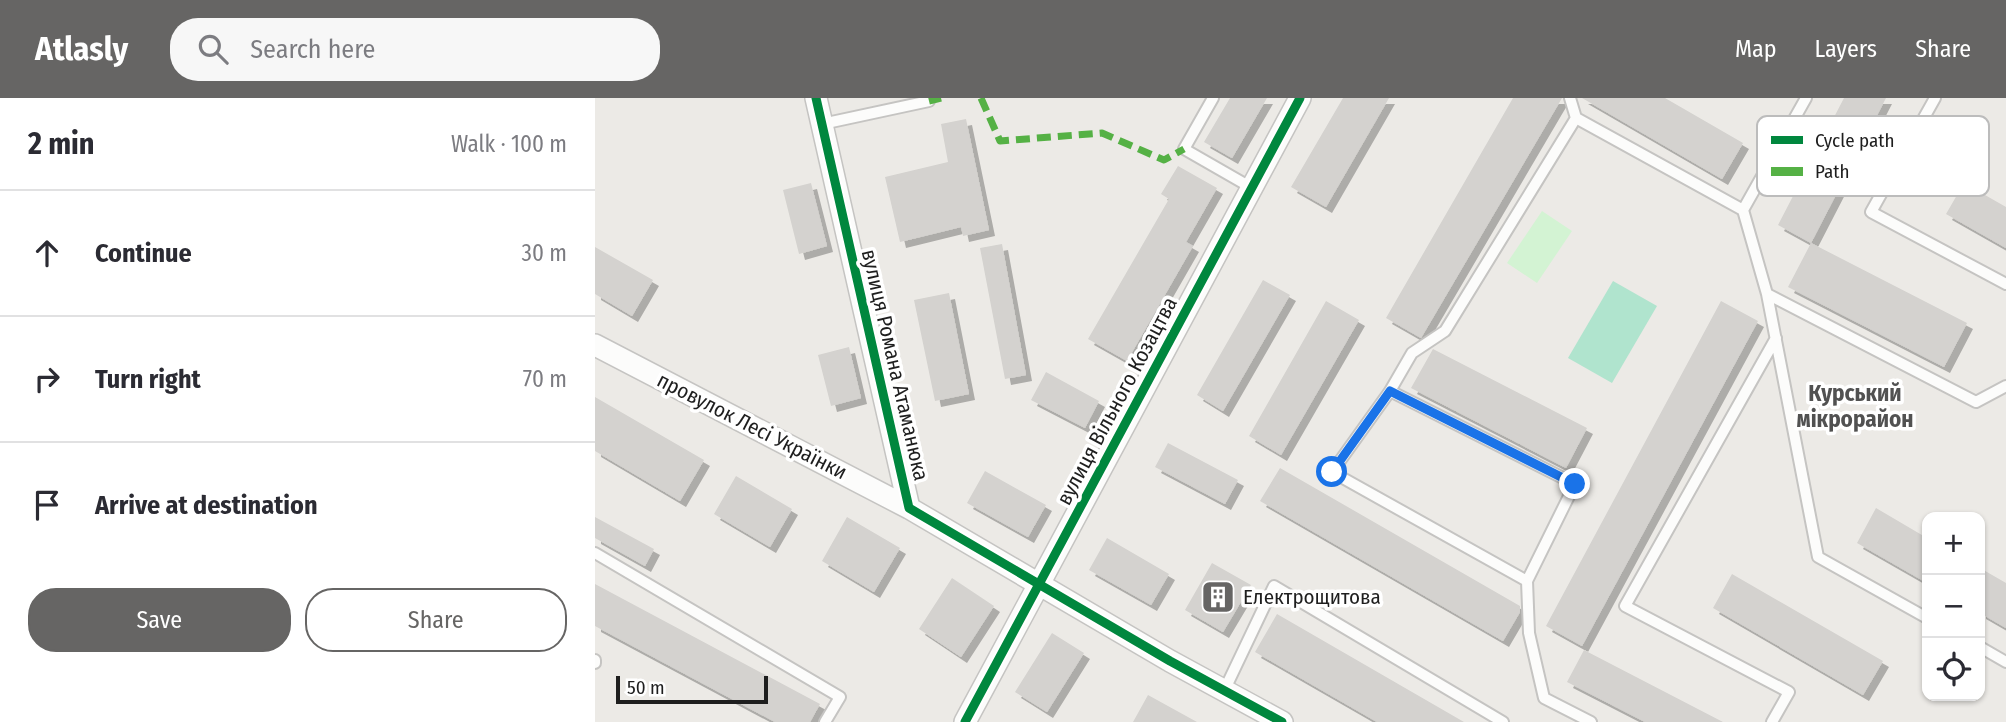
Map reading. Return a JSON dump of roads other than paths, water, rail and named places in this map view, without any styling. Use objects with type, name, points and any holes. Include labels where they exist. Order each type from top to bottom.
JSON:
[{"type":"street","name":"вулиця Романа Атаманюка","points":[[816,98],[909,508],[1282,722]]},
{"type":"street","name":"вулиця Вільного Козацтва","points":[[965,722],[1300,98]]},
{"type":"street","name":"провулок Лесі Українки","points":[[595,345],[909,508]]},
{"type":"lane","points":[[1213,98],[1184,149],[1252,188]]},
{"type":"lane","points":[[1570,98],[1576,118],[1743,210],[1767,294],[1818,556],[1922,615]]},
{"type":"lane","points":[[1796,116],[1806,98]]},
{"type":"lane","points":[[1925,116],[1935,98]]},
{"type":"lane","points":[[822,124],[929,101]]},
{"type":"lane","points":[[1527,581],[1332,472],[1390,391],[1412,353],[1445,331],[1576,118]]},
{"type":"lane","points":[[1743,210],[1757,185]]},
{"type":"lane","points":[[1880,196],[1871,212],[2006,284]]},
{"type":"lane","points":[[1767,294],[1976,402],[2006,386]]},
{"type":"lane","points":[[1772,722],[1789,692],[1625,606],[1776,338]]},
{"type":"lane","points":[[1390,391],[1575,484],[1527,581],[1529,633],[1544,698],[1591,722]]},
{"type":"lane","points":[[595,553],[840,697],[825,722]]},
{"type":"lane","points":[[1224,691],[1274,586],[1503,722]]},
{"type":"lane","points":[[1985,650],[2006,662]]},
{"type":"place","name":"Електрощитова","points":[[1218,597]]},
{"type":"district","name":"Курський мікрорайон","points":[[1855,406]]}]
